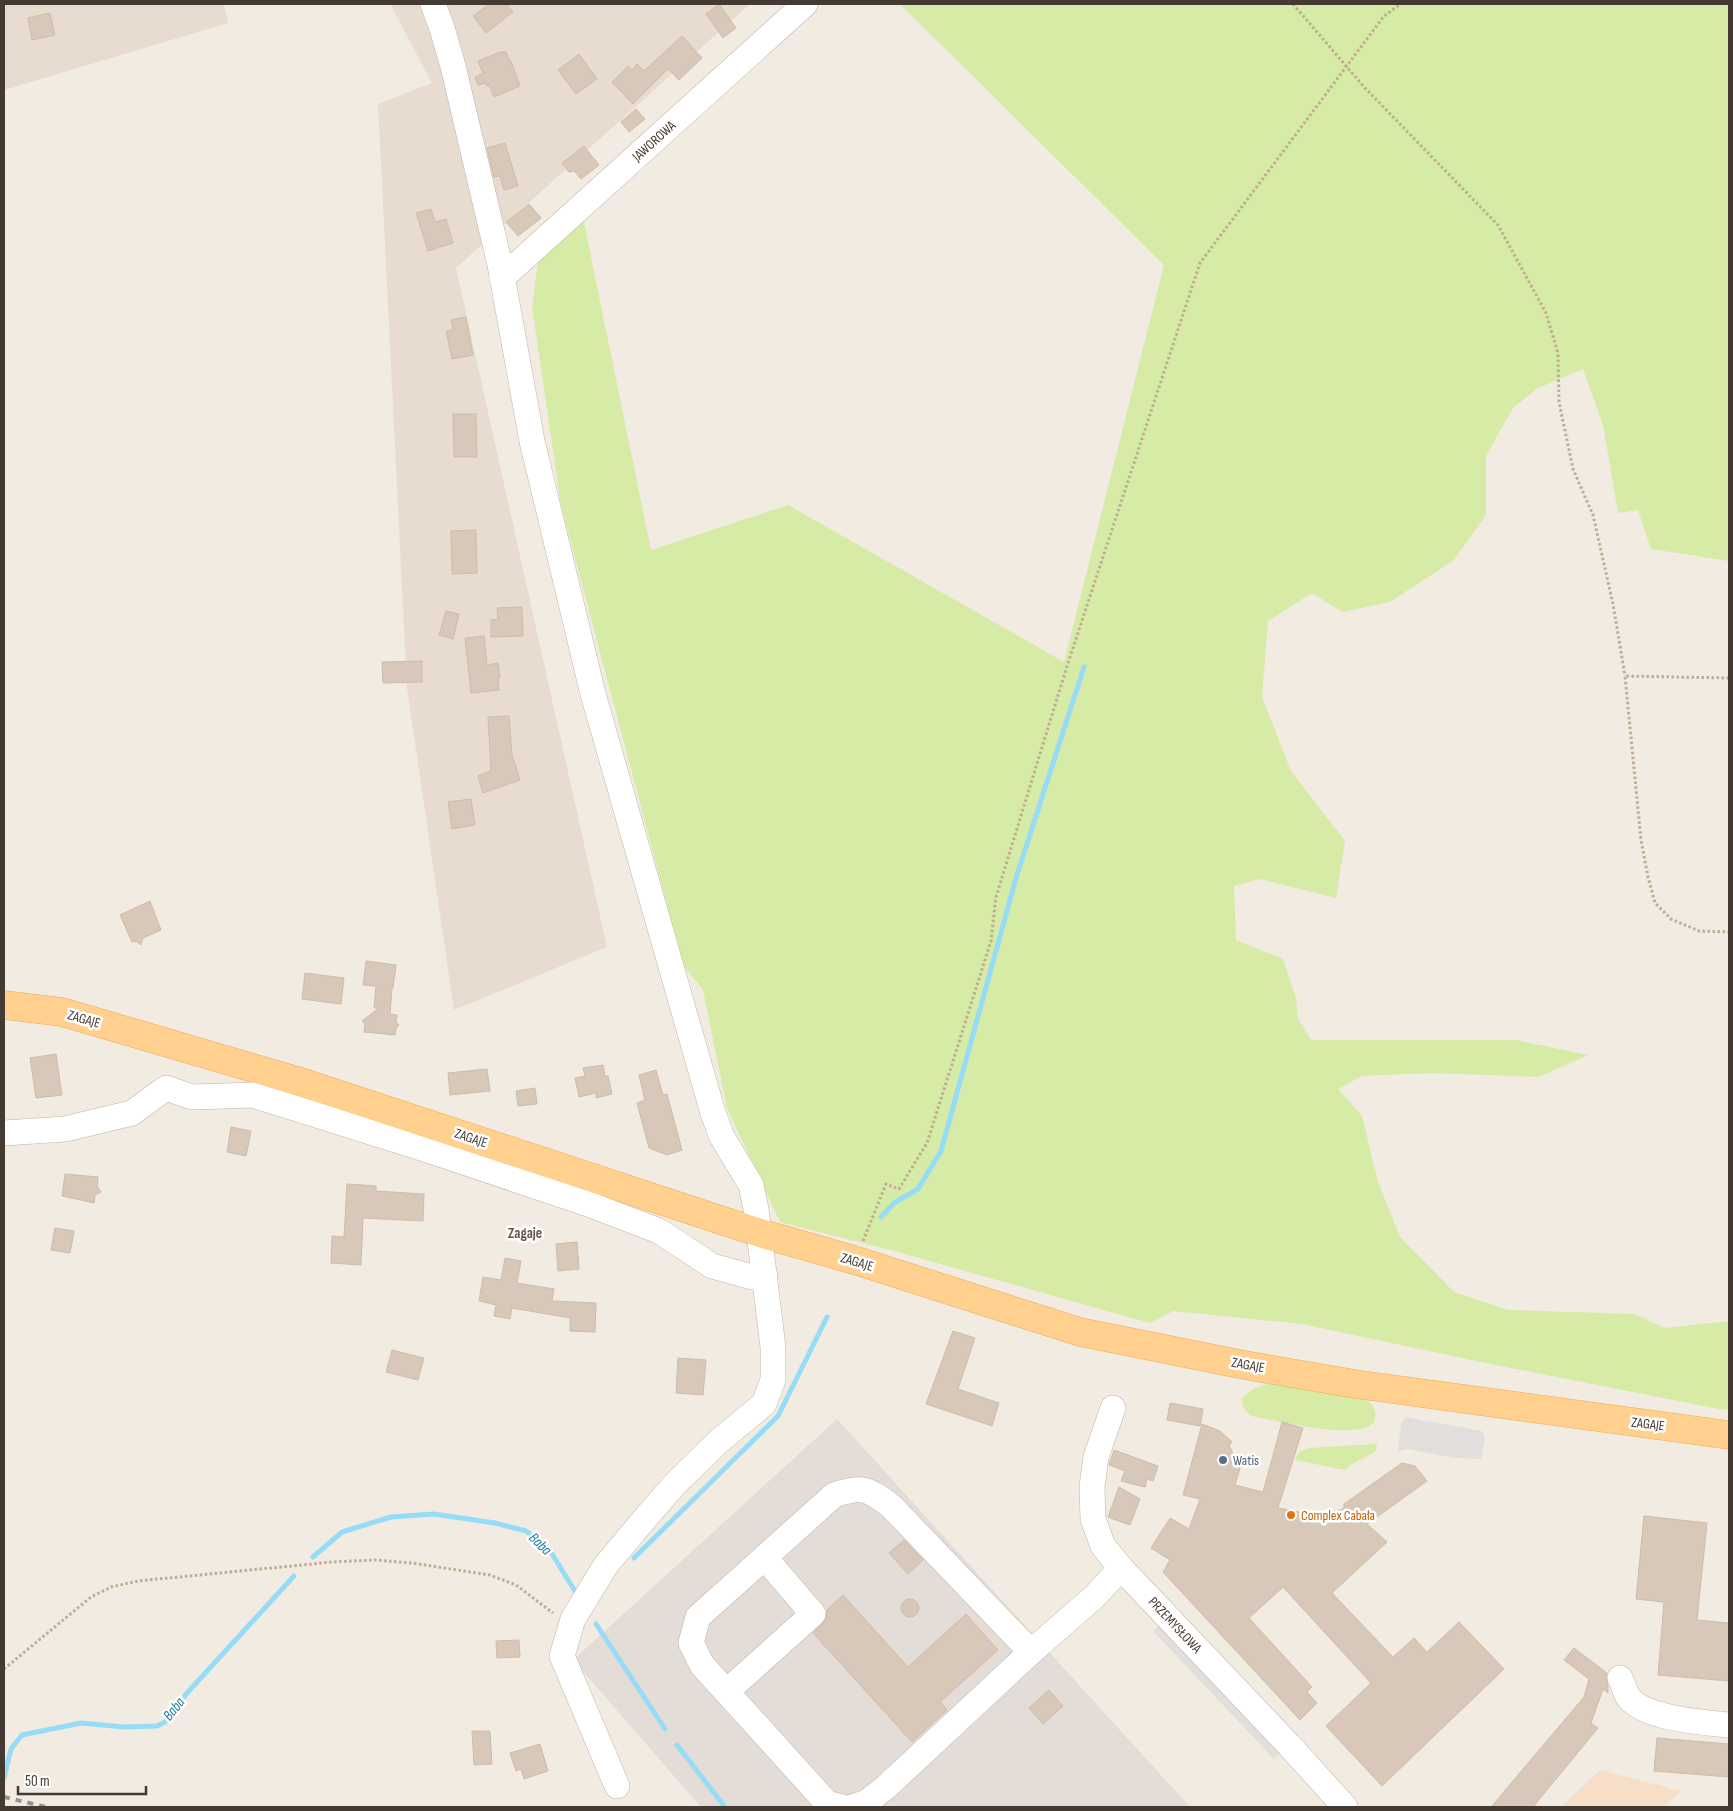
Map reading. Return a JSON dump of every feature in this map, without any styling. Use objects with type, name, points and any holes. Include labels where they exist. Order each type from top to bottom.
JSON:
[{"type":"main road","name":"ZAGAJE","points":[[4,1005],[62,1012],[274,1074],[760,1233],[854,1260],[1080,1332],[1239,1364],[1355,1384],[1729,1435]]},
{"type":"street","points":[[433,4],[453,66],[502,278],[532,441],[593,694],[713,1112],[722,1137],[751,1185],[760,1233],[773,1347],[773,1380],[764,1404],[719,1441],[659,1503],[606,1565],[573,1619],[562,1656],[616,1786]]},
{"type":"street","name":"JAWOROWA","points":[[502,278],[805,4]]},
{"type":"street","points":[[4,1133],[65,1129],[132,1113],[166,1088],[192,1098],[253,1095],[428,1150],[590,1205],[658,1231],[712,1266],[752,1277],[765,1276]]},
{"type":"street","name":"PRZEMYSŁOWA","points":[[1113,1408],[1096,1457],[1092,1487],[1093,1519],[1103,1546],[1121,1568],[1289,1745],[1345,1807]]},
{"type":"street","points":[[842,1807],[828,1802],[726,1692],[702,1665],[691,1643],[698,1617],[834,1495],[851,1489],[871,1491],[891,1506],[1031,1652]]},
{"type":"street","points":[[726,1692],[813,1614],[765,1558]]},
{"type":"street","points":[[852,1807],[867,1802],[886,1787],[1031,1652],[1094,1597],[1121,1568]]},
{"type":"street","points":[[1620,1678],[1628,1696],[1642,1709],[1684,1720],[1729,1725]]},
{"type":"path","points":[[1293,4],[1364,87],[1498,225],[1546,313],[1558,353],[1559,402],[1573,468],[1593,515],[1613,604],[1625,676],[1641,840],[1655,903],[1671,920],[1699,931],[1729,932]]},
{"type":"path","points":[[854,1260],[886,1184],[899,1189],[927,1143],[991,942],[996,897],[1047,731],[1200,263],[1384,16],[1400,4]]},
{"type":"path","points":[[1625,676],[1729,678]]},
{"type":"path","points":[[4,1669],[91,1597],[111,1587],[138,1580],[332,1562],[384,1561],[412,1563],[490,1575],[516,1585],[558,1616],[573,1619]]},
{"type":"shaded area","points":[[4,4],[224,4],[228,23],[4,90]]},
{"type":"shaded area","points":[[390,4],[750,4],[456,268],[607,947],[454,1010],[407,688],[378,104],[432,83]]},
{"type":"shaded area","points":[[1405,1417],[1482,1431],[1485,1438],[1481,1459],[1455,1458],[1408,1449],[1398,1451],[1401,1425]]},
{"type":"shaded area","points":[[837,1419],[1190,1807],[701,1807],[573,1660]]},
{"type":"shaded area","points":[[1162,1623],[1283,1750],[1274,1759],[1153,1631]]},
{"type":"shaded area","points":[[1600,1770],[1681,1791],[1663,1807],[1561,1807]]},
{"type":"green space","points":[[900,4],[1729,4],[1729,561],[1651,549],[1638,510],[1618,513],[1603,425],[1583,369],[1538,388],[1513,408],[1486,456],[1486,515],[1454,560],[1390,602],[1342,612],[1312,593],[1268,621],[1262,697],[1291,771],[1345,841],[1336,898],[1260,879],[1234,886],[1236,940],[1283,959],[1296,998],[1298,1019],[1311,1040],[1516,1040],[1588,1055],[1539,1077],[1432,1073],[1362,1076],[1338,1089],[1362,1116],[1378,1182],[1400,1237],[1454,1292],[1508,1310],[1635,1314],[1664,1328],[1729,1321],[1729,1409],[1719,1409],[1486,1363],[1302,1324],[1173,1311],[1150,1323],[894,1251],[780,1222],[727,1108],[703,990],[683,965],[561,505],[532,307],[539,255],[583,218],[651,550],[788,505],[1064,662],[1164,265]]},
{"type":"green space","points":[[1274,1383],[1300,1386],[1365,1400],[1373,1405],[1376,1414],[1375,1418],[1370,1426],[1365,1428],[1340,1430],[1310,1427],[1255,1417],[1249,1414],[1243,1405],[1242,1398],[1257,1388]]},
{"type":"green space","points":[[1377,1445],[1375,1452],[1352,1464],[1345,1470],[1295,1460],[1300,1452],[1310,1448]]},
{"type":"building","points":[[489,4],[507,4],[513,12],[486,33],[473,16]]},
{"type":"building","points":[[719,4],[736,28],[723,38],[706,14]]},
{"type":"building","points":[[50,13],[55,35],[32,40],[28,18]]},
{"type":"building","points":[[682,36],[702,58],[679,80],[668,69],[633,104],[612,82],[628,66],[632,70],[637,64],[644,71]]},
{"type":"building","points":[[500,52],[506,52],[520,86],[494,97],[489,85],[487,86],[486,83],[478,85],[475,77],[483,73],[478,61]]},
{"type":"building","points":[[579,54],[597,79],[576,94],[558,70]]},
{"type":"building","points":[[636,109],[645,119],[629,132],[621,122]]},
{"type":"building","points":[[505,143],[518,186],[504,190],[500,176],[494,177],[487,148]]},
{"type":"building","points":[[584,146],[599,165],[581,179],[574,171],[569,172],[562,163]]},
{"type":"building","points":[[529,204],[541,218],[518,236],[506,222]]},
{"type":"building","points":[[431,209],[435,222],[446,219],[453,243],[428,251],[416,213]]},
{"type":"building","points":[[466,317],[473,355],[452,359],[446,331],[453,330],[451,320]]},
{"type":"building","points":[[453,414],[476,414],[477,457],[454,457]]},
{"type":"building","points":[[476,530],[477,573],[452,574],[451,531]]},
{"type":"building","points":[[522,607],[523,636],[491,637],[491,620],[498,619],[497,608]]},
{"type":"building","points":[[446,611],[459,614],[453,639],[439,635]]},
{"type":"building","points":[[484,636],[487,665],[498,663],[499,690],[471,693],[465,638]]},
{"type":"building","points":[[422,661],[422,682],[383,683],[382,662]]},
{"type":"building","points":[[509,716],[512,755],[520,780],[483,793],[478,776],[491,771],[488,717]]},
{"type":"building","points":[[471,799],[475,825],[452,829],[448,802]]},
{"type":"building","points":[[150,901],[161,930],[143,938],[141,945],[136,941],[132,942],[120,915]]},
{"type":"building","points":[[366,961],[396,965],[390,1014],[397,1015],[396,1022],[399,1025],[396,1028],[395,1035],[364,1032],[365,1024],[362,1021],[379,1008],[374,1008],[376,986],[363,985]]},
{"type":"building","points":[[305,973],[344,978],[341,1004],[302,999]]},
{"type":"building","points":[[56,1054],[62,1095],[36,1098],[30,1058]]},
{"type":"building","points":[[603,1065],[605,1076],[608,1076],[612,1094],[596,1098],[596,1093],[579,1097],[575,1078],[585,1076],[583,1068]]},
{"type":"building","points":[[487,1069],[490,1091],[450,1095],[448,1073]]},
{"type":"building","points":[[656,1070],[663,1095],[667,1094],[682,1150],[667,1155],[649,1148],[637,1103],[645,1100],[639,1075]]},
{"type":"building","points":[[535,1088],[537,1104],[518,1106],[516,1091]]},
{"type":"building","points":[[231,1127],[251,1131],[246,1156],[227,1152]]},
{"type":"building","points":[[65,1174],[98,1177],[97,1186],[101,1192],[95,1195],[94,1203],[62,1196]]},
{"type":"building","points":[[347,1184],[376,1186],[376,1191],[424,1194],[423,1221],[363,1218],[361,1265],[331,1263],[332,1236],[344,1237]]},
{"type":"building","points":[[55,1228],[74,1231],[70,1253],[51,1250]]},
{"type":"building","points":[[577,1242],[579,1269],[558,1271],[556,1244]]},
{"type":"building","points":[[505,1258],[521,1261],[517,1283],[554,1289],[552,1301],[596,1303],[595,1332],[570,1331],[570,1318],[512,1308],[510,1319],[494,1316],[496,1305],[479,1301],[483,1277],[501,1280]]},
{"type":"building","points":[[953,1331],[975,1338],[958,1389],[999,1403],[992,1426],[926,1404]]},
{"type":"building","points":[[392,1350],[424,1358],[418,1380],[386,1372]]},
{"type":"building","points":[[678,1358],[706,1360],[703,1395],[676,1393]]},
{"type":"building","points":[[1170,1403],[1203,1409],[1200,1426],[1167,1420]]},
{"type":"building","points":[[1282,1422],[1303,1428],[1278,1508],[1325,1517],[1344,1508],[1344,1504],[1402,1463],[1415,1466],[1427,1481],[1367,1524],[1387,1542],[1332,1593],[1393,1657],[1414,1638],[1427,1652],[1459,1622],[1504,1669],[1382,1786],[1326,1726],[1371,1683],[1283,1587],[1249,1618],[1312,1687],[1307,1692],[1317,1703],[1300,1720],[1163,1572],[1170,1560],[1151,1548],[1170,1518],[1189,1529],[1200,1499],[1183,1495],[1202,1424],[1220,1431],[1232,1442],[1229,1445],[1241,1465],[1235,1485],[1263,1492]]},
{"type":"building","points":[[1114,1450],[1158,1466],[1153,1481],[1147,1479],[1145,1487],[1121,1481],[1125,1471],[1109,1465]]},
{"type":"building","points":[[1119,1487],[1140,1499],[1130,1525],[1108,1517]]},
{"type":"building","points":[[1644,1516],[1707,1523],[1697,1620],[1729,1623],[1729,1681],[1658,1675],[1664,1602],[1636,1599]]},
{"type":"building","points":[[904,1540],[923,1560],[908,1574],[889,1553]]},
{"type":"building","points":[[843,1595],[908,1667],[966,1614],[998,1650],[940,1702],[947,1710],[912,1742],[813,1633],[826,1619],[827,1610]]},
{"type":"building","points":[[906,1599],[914,1599],[919,1604],[917,1615],[906,1617],[901,1612],[901,1604]]},
{"type":"building","points":[[519,1640],[520,1657],[497,1658],[496,1641]]},
{"type":"building","points":[[1574,1648],[1607,1673],[1608,1693],[1603,1689],[1591,1723],[1598,1728],[1533,1807],[1491,1807],[1584,1697],[1589,1679],[1564,1660]]},
{"type":"building","points":[[1049,1690],[1063,1706],[1043,1724],[1029,1708]]},
{"type":"building","points":[[472,1731],[490,1731],[492,1764],[474,1765]]},
{"type":"building","points":[[1657,1738],[1729,1744],[1729,1777],[1654,1771]]},
{"type":"building","points":[[540,1744],[548,1771],[524,1779],[521,1769],[516,1771],[510,1753]]},
{"type":"waterway","points":[[881,1217],[894,1203],[918,1189],[941,1151],[1016,878],[1084,667]]},
{"type":"waterway","points":[[634,1558],[778,1416],[827,1317]]},
{"type":"waterway","name":"Baba","points":[[313,1557],[342,1532],[391,1517],[434,1514],[495,1523],[526,1531],[549,1549],[578,1596]]},
{"type":"waterway","name":"Baba","points":[[4,1778],[11,1749],[22,1735],[81,1723],[124,1727],[157,1726],[165,1722],[187,1693],[294,1576]]},
{"type":"waterway","name":"Baba","points":[[596,1624],[665,1729]]},
{"type":"waterway","name":"Baba","points":[[677,1745],[725,1807]]},
{"type":"railway","points":[[4,1797],[46,1807]]},
{"type":"place","name":"Watis","points":[[1223,1460]]},
{"type":"place","name":"Complex Cabała","points":[[1291,1515]]},
{"type":"district","name":"Zagaje","points":[[525,1233]]}]
